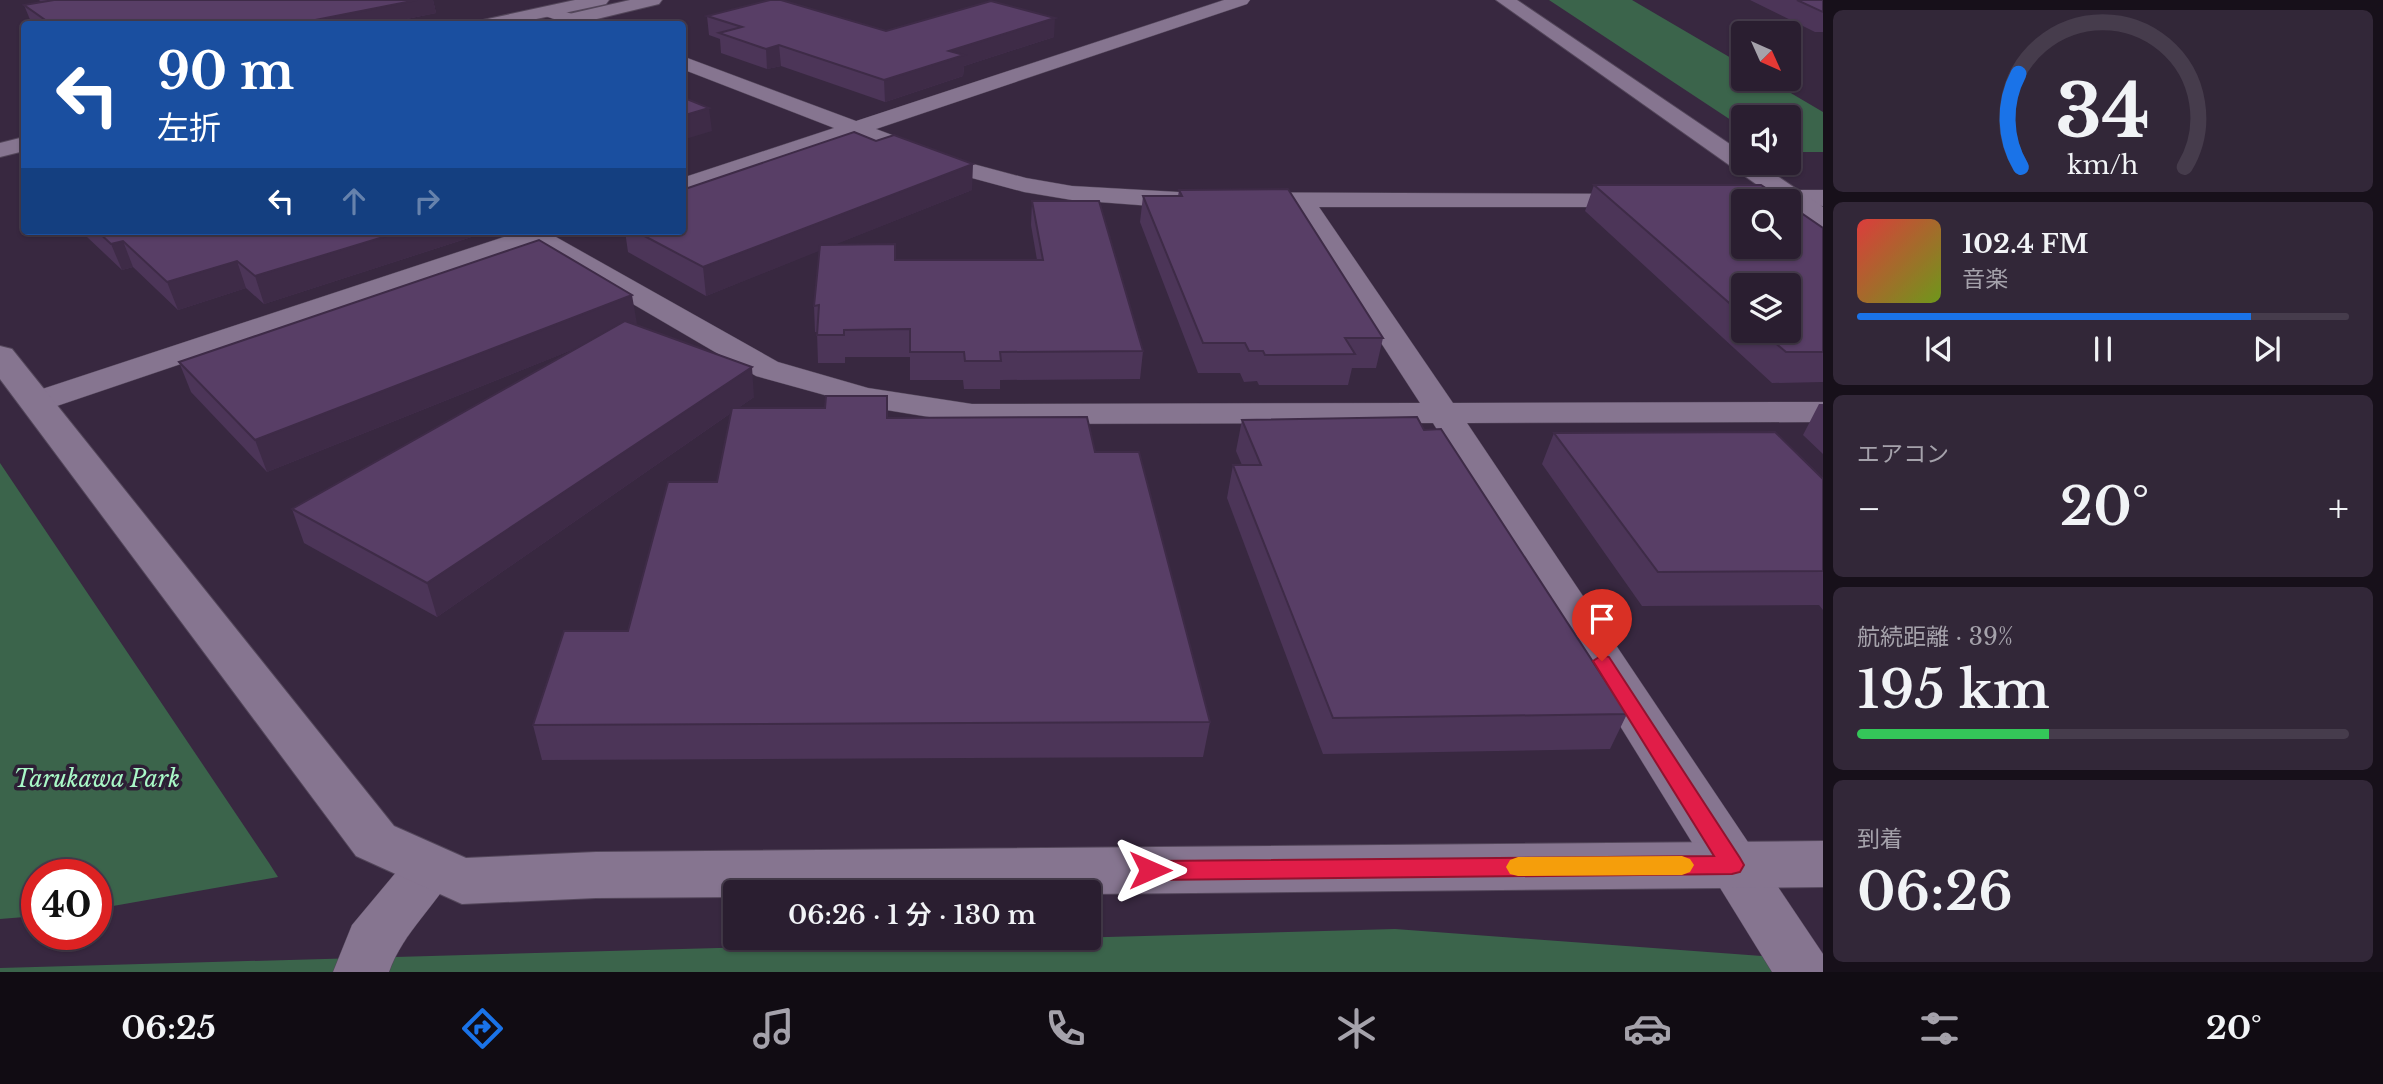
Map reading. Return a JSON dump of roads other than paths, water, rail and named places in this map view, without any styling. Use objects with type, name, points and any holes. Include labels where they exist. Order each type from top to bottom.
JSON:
[{"type":"street","points":[[518,21],[547,18],[600,0]]},
{"type":"street","points":[[580,21],[653,0]]},
{"type":"street","points":[[686,185],[1241,0]]},
{"type":"street","points":[[1504,0],[1780,189]]},
{"type":"street","points":[[1523,0],[1731,138]]},
{"type":"street","points":[[547,18],[570,21]]},
{"type":"street","points":[[686,64],[988,177],[1072,193],[1116,198],[1301,200],[1656,199]]},
{"type":"street","points":[[0,134],[21,129]]},
{"type":"street","points":[[0,150],[21,145]]},
{"type":"street","points":[[1784,175],[1822,204]]},
{"type":"street","points":[[1301,200],[1443,412],[1803,972]]},
{"type":"street","points":[[1801,200],[1822,204]]},
{"type":"street","points":[[36,402],[535,235]]},
{"type":"street","points":[[544,235],[767,369],[853,396],[972,414],[1823,412]]},
{"type":"street","points":[[0,356],[375,841],[462,881],[596,875],[1823,864]]},
{"type":"street","points":[[361,972],[372,942],[431,867]]},
{"type":"park label","name":"Tarukawa Park","points":[[97,779]]}]
